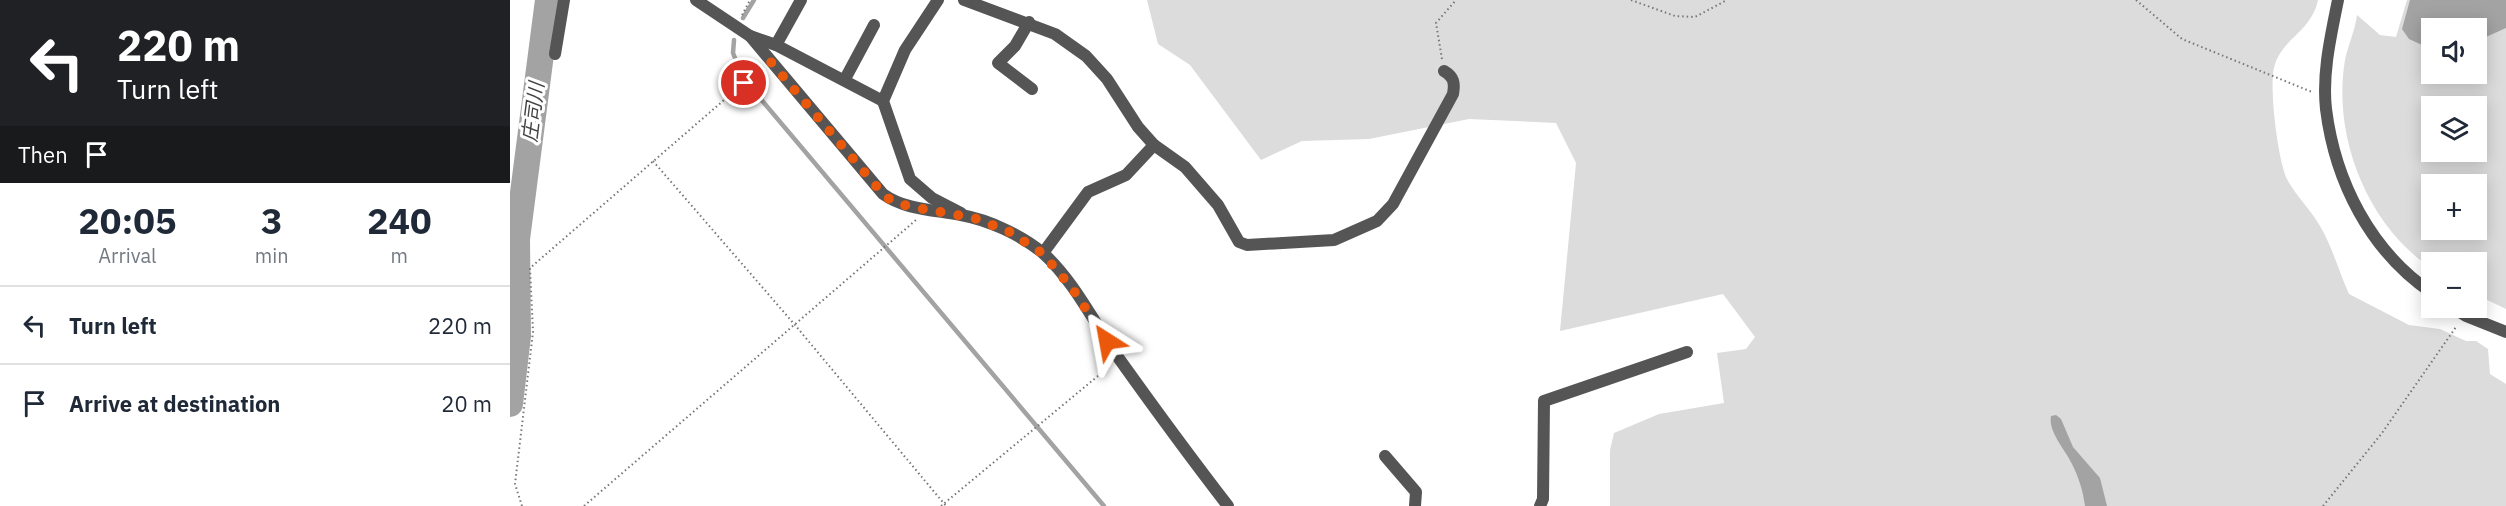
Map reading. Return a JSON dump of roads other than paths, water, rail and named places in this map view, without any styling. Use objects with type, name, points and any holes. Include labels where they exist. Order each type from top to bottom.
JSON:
[{"type":"street","points":[[555,54],[564,0]]},
{"type":"street","points":[[696,0],[750,36],[871,183],[893,202],[964,215]]},
{"type":"street","points":[[776,45],[801,0]]},
{"type":"street","points":[[883,101],[905,50],[938,0]]},
{"type":"street","points":[[964,0],[1029,22],[1055,34],[1086,56],[1107,79],[1138,127],[1154,145],[1185,167],[1218,204],[1239,242],[1247,245],[1334,240],[1377,221],[1393,204],[1453,94],[1455,83],[1451,75],[1444,71]]},
{"type":"street","points":[[2338,0],[2328,48],[2326,107],[2341,172],[2359,214],[2386,253],[2421,283]]},
{"type":"street","points":[[1029,22],[1015,46],[998,63],[1032,89]]},
{"type":"street","points":[[845,80],[874,26]]},
{"type":"street","points":[[750,36],[776,45],[883,101],[910,179],[932,198],[964,215],[1008,231],[1042,253],[1072,288],[1119,359],[1228,506]]},
{"type":"street","points":[[1042,253],[1088,192],[1126,175],[1154,145]]},
{"type":"street","points":[[2471,318],[2506,332]]},
{"type":"street","points":[[1540,506],[1543,499],[1544,401],[1687,352]]},
{"type":"street","points":[[1385,456],[1416,492],[1415,506]]},
{"type":"waterway","name":"庄司川","points":[[510,404],[518,336],[517,239],[548,0]]},
{"type":"waterway","points":[[743,18],[754,0]]},
{"type":"waterway","points":[[734,40],[733,53],[743,78],[1104,506]]}]
